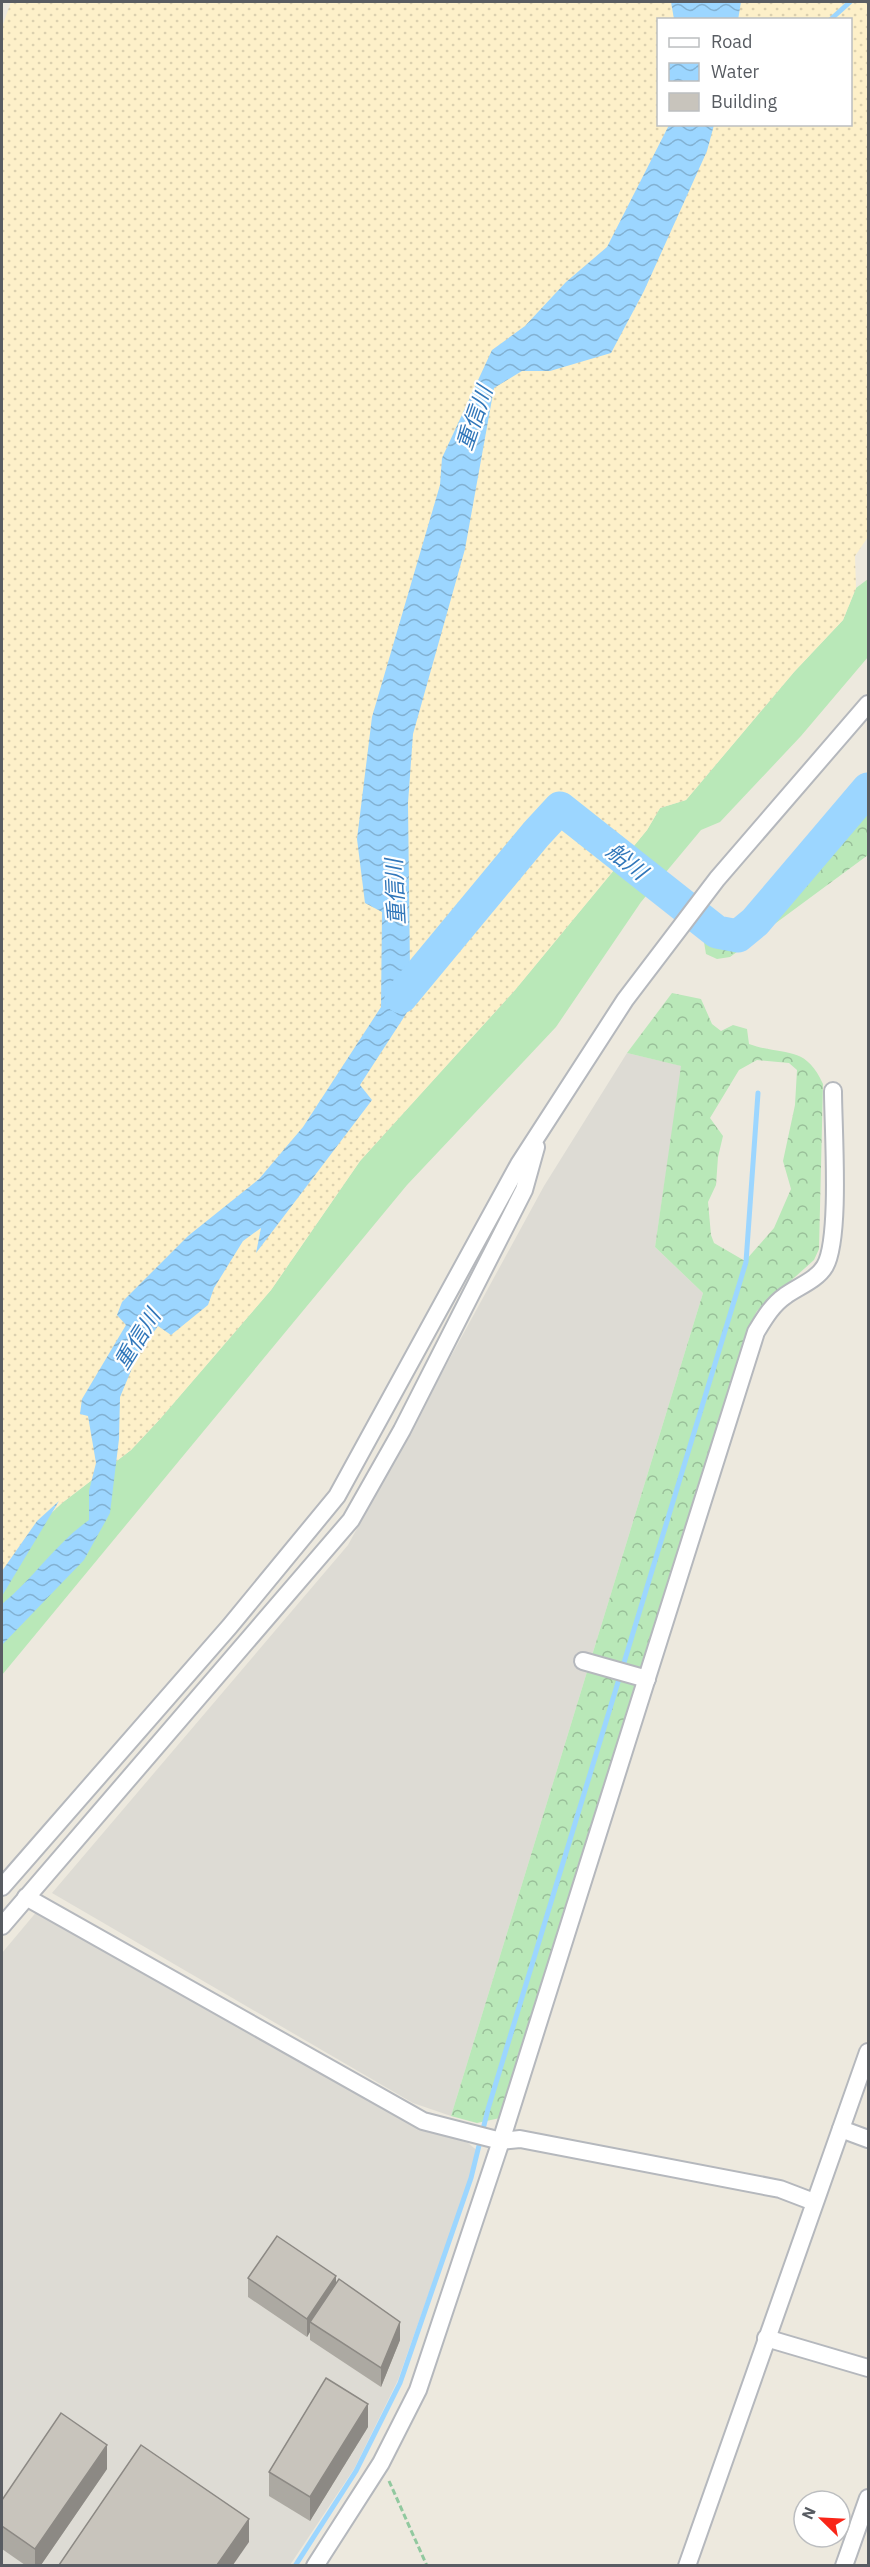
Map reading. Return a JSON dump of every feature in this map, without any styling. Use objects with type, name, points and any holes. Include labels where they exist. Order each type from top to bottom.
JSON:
[{"type":"street","points":[[2,1887],[238,1617],[338,1496],[541,1127],[625,1000],[697,904],[868,704]]},
{"type":"street","points":[[315,2565],[381,2463],[418,2390],[501,2141],[644,1678],[756,1332],[767,1314],[784,1297],[824,1267],[831,1249],[834,1214],[833,1091]]},
{"type":"street","points":[[2,1926],[351,1520],[402,1430],[524,1190],[541,1127]]},
{"type":"street","points":[[586,1662],[644,1678]]},
{"type":"street","points":[[26,1897],[423,2121],[501,2141],[520,2139],[780,2189],[814,2202]]},
{"type":"street","points":[[687,2565],[868,2052]]},
{"type":"street","points":[[841,2129],[868,2139]]},
{"type":"street","points":[[766,2338],[868,2367]]},
{"type":"street","points":[[844,2565],[868,2498]]},
{"type":"path","points":[[381,2463],[427,2565]]},
{"type":"shaded area","points":[[627,1053],[682,1066],[655,1247],[703,1293],[451,2116],[413,2103],[52,1893],[348,1545],[544,1186]]},
{"type":"shaded area","points":[[38,1910],[419,2128],[468,2143],[479,2152],[398,2380],[354,2469],[290,2565],[2,2566],[2,1953]]},
{"type":"green space","points":[[868,579],[868,657],[801,736],[720,822],[701,830],[641,902],[556,1027],[407,1185],[2,1675],[2,1576],[33,1530],[62,1503],[131,1450],[160,1419],[271,1290],[360,1161],[515,990],[647,830],[660,808],[686,800],[794,672],[843,620],[856,588]]},
{"type":"green space","points":[[868,798],[868,855],[730,957],[717,959],[706,954],[704,942],[710,937],[730,939],[750,932]]},
{"type":"green space","points":[[672,993],[701,999],[712,1024],[721,1031],[733,1025],[747,1029],[749,1044],[793,1054],[809,1063],[823,1084],[819,1249],[814,1260],[757,1311],[746,1333],[500,2118],[477,2123],[451,2116],[703,1293],[655,1247],[681,1066],[627,1053]],"holes":[[[757,1060],[789,1063],[797,1070],[795,1105],[783,1161],[791,1189],[774,1228],[745,1261],[714,1243],[711,1235],[708,1202],[716,1185],[718,1157],[723,1136],[710,1118],[739,1070]]]},
{"type":"sand","points":[[11,2],[868,2],[868,537],[855,556],[856,588],[843,620],[794,672],[686,800],[660,808],[647,830],[515,990],[360,1161],[271,1290],[160,1419],[131,1450],[62,1503],[33,1530],[2,1576],[2,27]]},
{"type":"water","points":[[671,2],[741,2],[738,18],[674,18]]},
{"type":"water","name":"重信川","points":[[668,126],[714,126],[707,151],[644,291],[611,353],[550,371],[522,371],[494,388],[465,549],[413,734],[408,803],[410,971],[415,1000],[360,1085],[372,1100],[256,1253],[261,1228],[243,1241],[214,1288],[208,1305],[171,1335],[158,1326],[138,1354],[120,1397],[119,1439],[110,1513],[84,1560],[2,1645],[2,1604],[66,1539],[89,1520],[89,1491],[96,1463],[88,1416],[80,1414],[82,1399],[126,1325],[117,1315],[122,1302],[188,1236],[259,1179],[303,1127],[381,1007],[382,912],[365,903],[357,839],[372,717],[440,485],[442,458],[492,350],[525,326],[566,282],[607,247]]},
{"type":"water","points":[[59,1501],[2,1596],[2,1571],[37,1521]]},
{"type":"building","points":[[277,2236],[336,2276],[307,2319],[248,2278]]},
{"type":"building","points":[[339,2279],[400,2322],[381,2368],[310,2322]]},
{"type":"building","points":[[326,2378],[368,2404],[310,2497],[269,2472]]},
{"type":"building","points":[[61,2413],[107,2445],[35,2549],[2,2526],[2,2500]]},
{"type":"building","points":[[141,2445],[249,2519],[217,2565],[59,2565]]},
{"type":"waterway","points":[[832,18],[850,2]]},
{"type":"waterway","name":"船川","points":[[401,997],[560,808],[717,932],[738,936],[755,922],[868,789]]},
{"type":"waterway","points":[[295,2566],[356,2471],[400,2383],[471,2178],[488,2109],[746,1262],[758,1093]]}]
